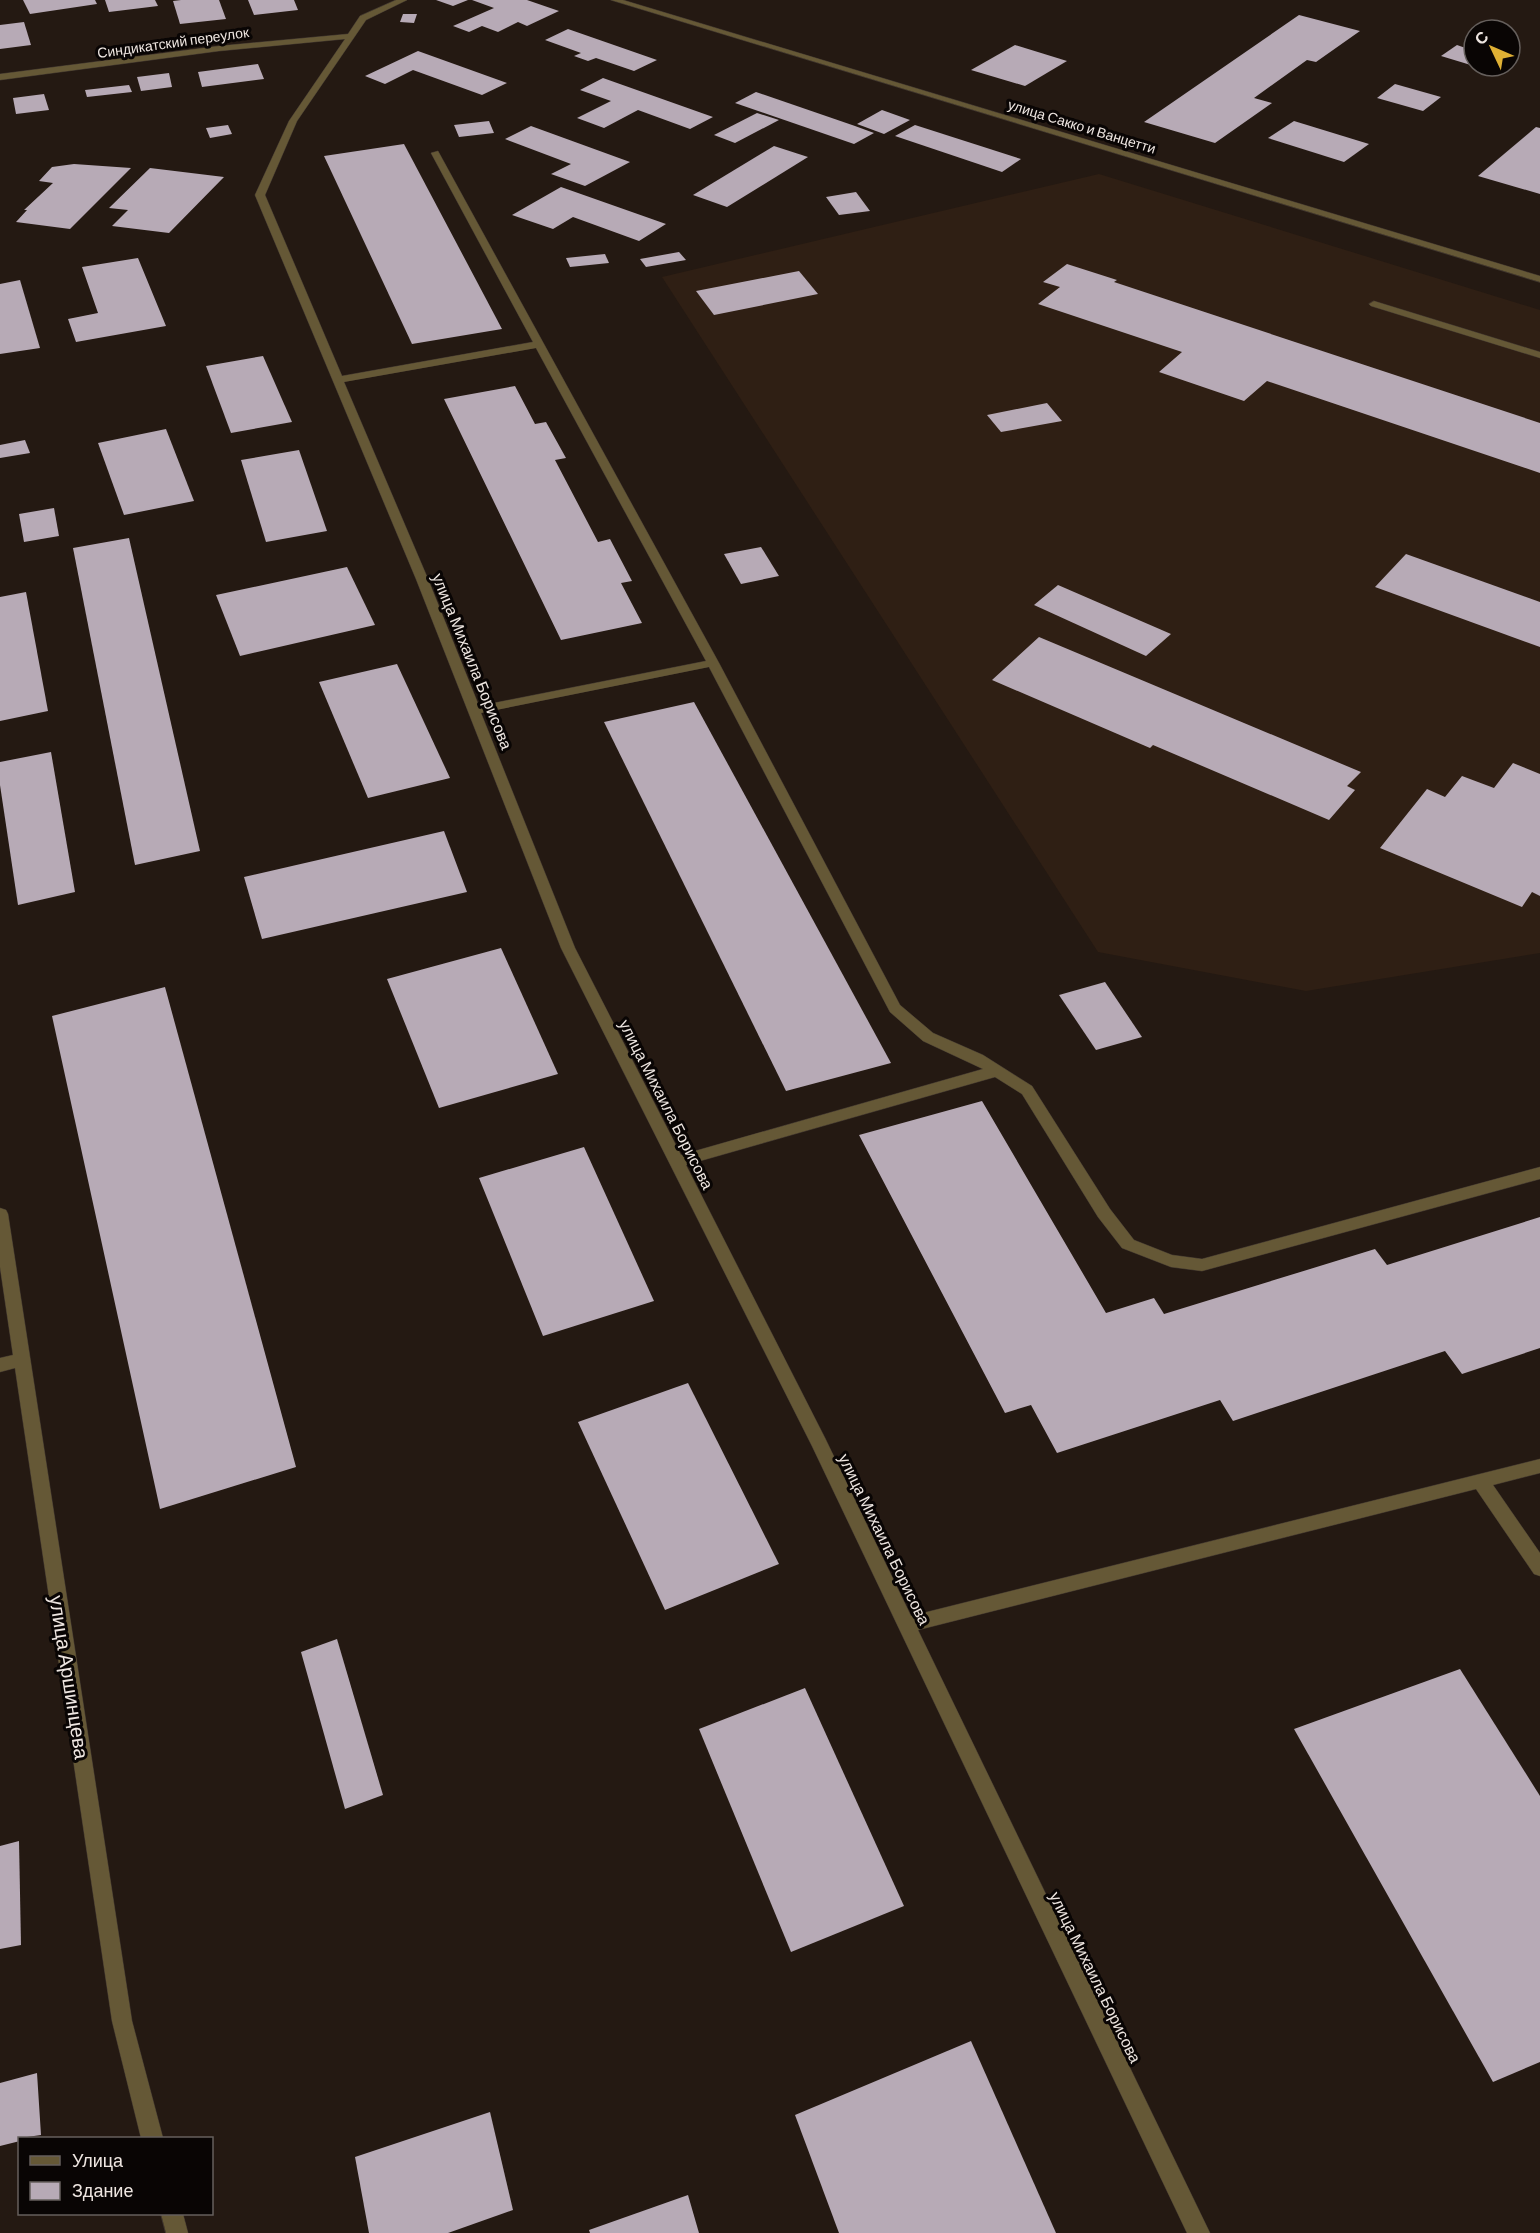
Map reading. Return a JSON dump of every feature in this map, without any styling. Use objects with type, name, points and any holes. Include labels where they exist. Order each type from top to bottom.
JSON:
[{"type":"street","name":"улица Михаила Борисова","points":[[403,0],[363,18],[293,121],[261,195],[422,579],[568,948],[819,1443],[1199,2233]]},
{"type":"street","name":"улица Сакко и Ванцетти","points":[[615,0],[1540,279]]},
{"type":"street","name":"Синдикатский переулок","points":[[0,77],[290,39],[350,36]]},
{"type":"street","points":[[435,153],[713,663],[896,1008],[928,1037],[978,1059],[1027,1089],[1104,1213],[1128,1244],[1171,1262],[1202,1265],[1540,1173]]},
{"type":"street","points":[[1374,304],[1540,355]]},
{"type":"street","points":[[338,380],[539,344]]},
{"type":"street","points":[[474,711],[713,663]]},
{"type":"street","points":[[677,1162],[997,1071]]},
{"type":"street","name":"улица Аршинцева","points":[[0,1214],[122,2021],[151,2137]]},
{"type":"street","points":[[0,1365],[22,1359]]},
{"type":"street","points":[[907,1625],[1540,1466]]},
{"type":"street","points":[[1480,1481],[1540,1568]]},
{"type":"street","points":[[172,2215],[177,2233]]},
{"type":"shaded area","points":[[1099,174],[1540,310],[1540,953],[1306,991],[1098,952],[662,277]]},
{"type":"building","points":[[23,0],[95,0],[97,4],[30,14]]},
{"type":"building","points":[[105,0],[155,0],[158,6],[109,12]]},
{"type":"building","points":[[219,0],[226,19],[180,24],[173,1]]},
{"type":"building","points":[[248,0],[294,0],[298,10],[254,15]]},
{"type":"building","points":[[436,0],[468,0],[453,6]]},
{"type":"building","points":[[472,0],[527,0],[559,11],[527,26],[518,22],[498,32],[482,26],[469,32],[453,26],[494,8]]},
{"type":"building","points":[[403,14],[417,14],[414,23],[400,22]]},
{"type":"building","points":[[1299,15],[1360,31],[1316,62],[1307,60],[1254,98],[1272,103],[1215,143],[1144,122]]},
{"type":"building","points":[[24,22],[31,45],[0,49],[0,25]]},
{"type":"building","points":[[568,29],[657,60],[634,71],[596,58],[588,61],[574,56],[581,53],[545,40]]},
{"type":"building","points":[[1015,45],[1067,61],[1025,86],[971,70]]},
{"type":"building","points":[[1457,45],[1462,47],[1462,62],[1441,56]]},
{"type":"building","points":[[418,51],[507,83],[482,95],[413,70],[385,84],[365,76]]},
{"type":"building","points":[[258,64],[264,79],[202,87],[198,72]]},
{"type":"building","points":[[169,73],[172,87],[141,91],[137,77]]},
{"type":"building","points":[[603,78],[713,117],[690,129],[638,110],[604,128],[577,118],[611,101],[580,90]]},
{"type":"building","points":[[1395,84],[1441,97],[1423,111],[1377,98]]},
{"type":"building","points":[[129,85],[132,92],[87,97],[85,90]]},
{"type":"building","points":[[756,92],[874,133],[854,144],[735,103]]},
{"type":"building","points":[[44,94],[49,110],[16,114],[13,98]]},
{"type":"building","points":[[882,110],[910,120],[884,134],[857,124]]},
{"type":"building","points":[[757,113],[779,120],[735,143],[714,135]]},
{"type":"building","points":[[489,121],[494,133],[459,137],[454,125]]},
{"type":"building","points":[[1294,121],[1369,144],[1344,162],[1268,138]]},
{"type":"building","points":[[228,125],[232,134],[210,138],[206,128]]},
{"type":"building","points":[[915,125],[1021,159],[1002,172],[895,136]]},
{"type":"building","points":[[531,126],[630,162],[585,186],[551,174],[571,164],[505,139]]},
{"type":"building","points":[[1536,127],[1540,128],[1540,194],[1478,176]]},
{"type":"building","points":[[404,144],[502,329],[412,344],[324,156]]},
{"type":"building","points":[[774,146],[808,157],[727,207],[693,195]]},
{"type":"building","points":[[74,164],[131,168],[70,229],[16,222],[27,210],[24,210],[53,183],[39,181],[52,167]]},
{"type":"building","points":[[150,168],[224,177],[169,233],[112,226],[128,210],[109,208]]},
{"type":"building","points":[[561,187],[666,224],[639,241],[573,217],[553,229],[512,215]]},
{"type":"building","points":[[856,192],[870,211],[839,215],[826,197]]},
{"type":"building","points":[[679,252],[686,260],[646,267],[640,259]]},
{"type":"building","points":[[605,254],[609,263],[570,267],[566,258]]},
{"type":"building","points":[[138,258],[166,326],[76,342],[68,319],[98,313],[82,267]]},
{"type":"building","points":[[1067,264],[1117,280],[1114,282],[1540,423],[1540,473],[1267,381],[1244,401],[1159,372],[1182,352],[1038,304],[1060,287],[1043,282]]},
{"type":"building","points":[[799,271],[818,294],[714,315],[696,291]]},
{"type":"building","points":[[20,280],[40,348],[0,354],[0,284]]},
{"type":"building","points":[[263,356],[292,422],[231,433],[206,366]]},
{"type":"building","points":[[515,386],[535,424],[546,422],[566,458],[555,460],[598,542],[610,539],[632,581],[621,583],[642,623],[561,640],[444,399]]},
{"type":"building","points":[[1047,403],[1062,421],[1001,432],[987,415]]},
{"type":"building","points":[[166,429],[194,501],[124,515],[98,443]]},
{"type":"building","points":[[25,440],[30,453],[0,458],[0,445]]},
{"type":"building","points":[[299,450],[327,531],[266,542],[241,460]]},
{"type":"building","points":[[54,508],[59,536],[24,542],[19,514]]},
{"type":"building","points":[[129,538],[200,851],[135,865],[73,548]]},
{"type":"building","points":[[761,547],[779,576],[741,584],[724,554]]},
{"type":"building","points":[[1406,554],[1540,602],[1540,647],[1375,587]]},
{"type":"building","points":[[347,567],[375,625],[240,656],[216,595]]},
{"type":"building","points":[[1058,585],[1171,634],[1146,656],[1034,605]]},
{"type":"building","points":[[26,592],[48,711],[0,721],[0,597]]},
{"type":"building","points":[[1039,637],[1361,772],[1347,786],[1355,790],[1329,820],[1153,745],[1150,748],[992,680]]},
{"type":"building","points":[[397,664],[450,778],[368,798],[319,682]]},
{"type":"building","points":[[694,702],[891,1063],[786,1091],[604,722]]},
{"type":"building","points":[[51,752],[75,892],[18,905],[0,785],[0,762]]},
{"type":"building","points":[[1513,763],[1540,774],[1540,896],[1532,892],[1522,907],[1380,848],[1427,789],[1445,797],[1462,776],[1494,788]]},
{"type":"building","points":[[444,831],[467,892],[262,939],[244,877]]},
{"type":"building","points":[[501,948],[558,1074],[439,1108],[387,979]]},
{"type":"building","points":[[1105,982],[1142,1037],[1096,1050],[1059,995]]},
{"type":"building","points":[[165,987],[296,1467],[160,1509],[52,1016]]},
{"type":"building","points":[[982,1101],[1106,1313],[1154,1298],[1164,1314],[1375,1249],[1387,1265],[1540,1217],[1540,1348],[1462,1374],[1445,1351],[1233,1421],[1220,1400],[1057,1453],[1031,1405],[1005,1413],[859,1135]]},
{"type":"building","points":[[584,1147],[654,1301],[543,1336],[479,1178]]},
{"type":"building","points":[[688,1383],[779,1564],[665,1610],[578,1422]]},
{"type":"building","points":[[337,1639],[383,1795],[345,1809],[301,1652]]},
{"type":"building","points":[[1460,1669],[1540,1796],[1540,2062],[1493,2082],[1294,1729]]},
{"type":"building","points":[[805,1688],[904,1906],[791,1952],[699,1729]]},
{"type":"building","points":[[19,1841],[21,1945],[0,1949],[0,1846]]},
{"type":"building","points":[[971,2041],[1056,2233],[839,2233],[795,2115]]},
{"type":"building","points":[[37,2073],[41,2135],[18,2137],[18,2142],[0,2146],[0,2083]]},
{"type":"building","points":[[490,2112],[513,2210],[448,2233],[369,2233],[355,2157]]},
{"type":"building","points":[[688,2195],[699,2233],[590,2233],[589,2230]]}]
